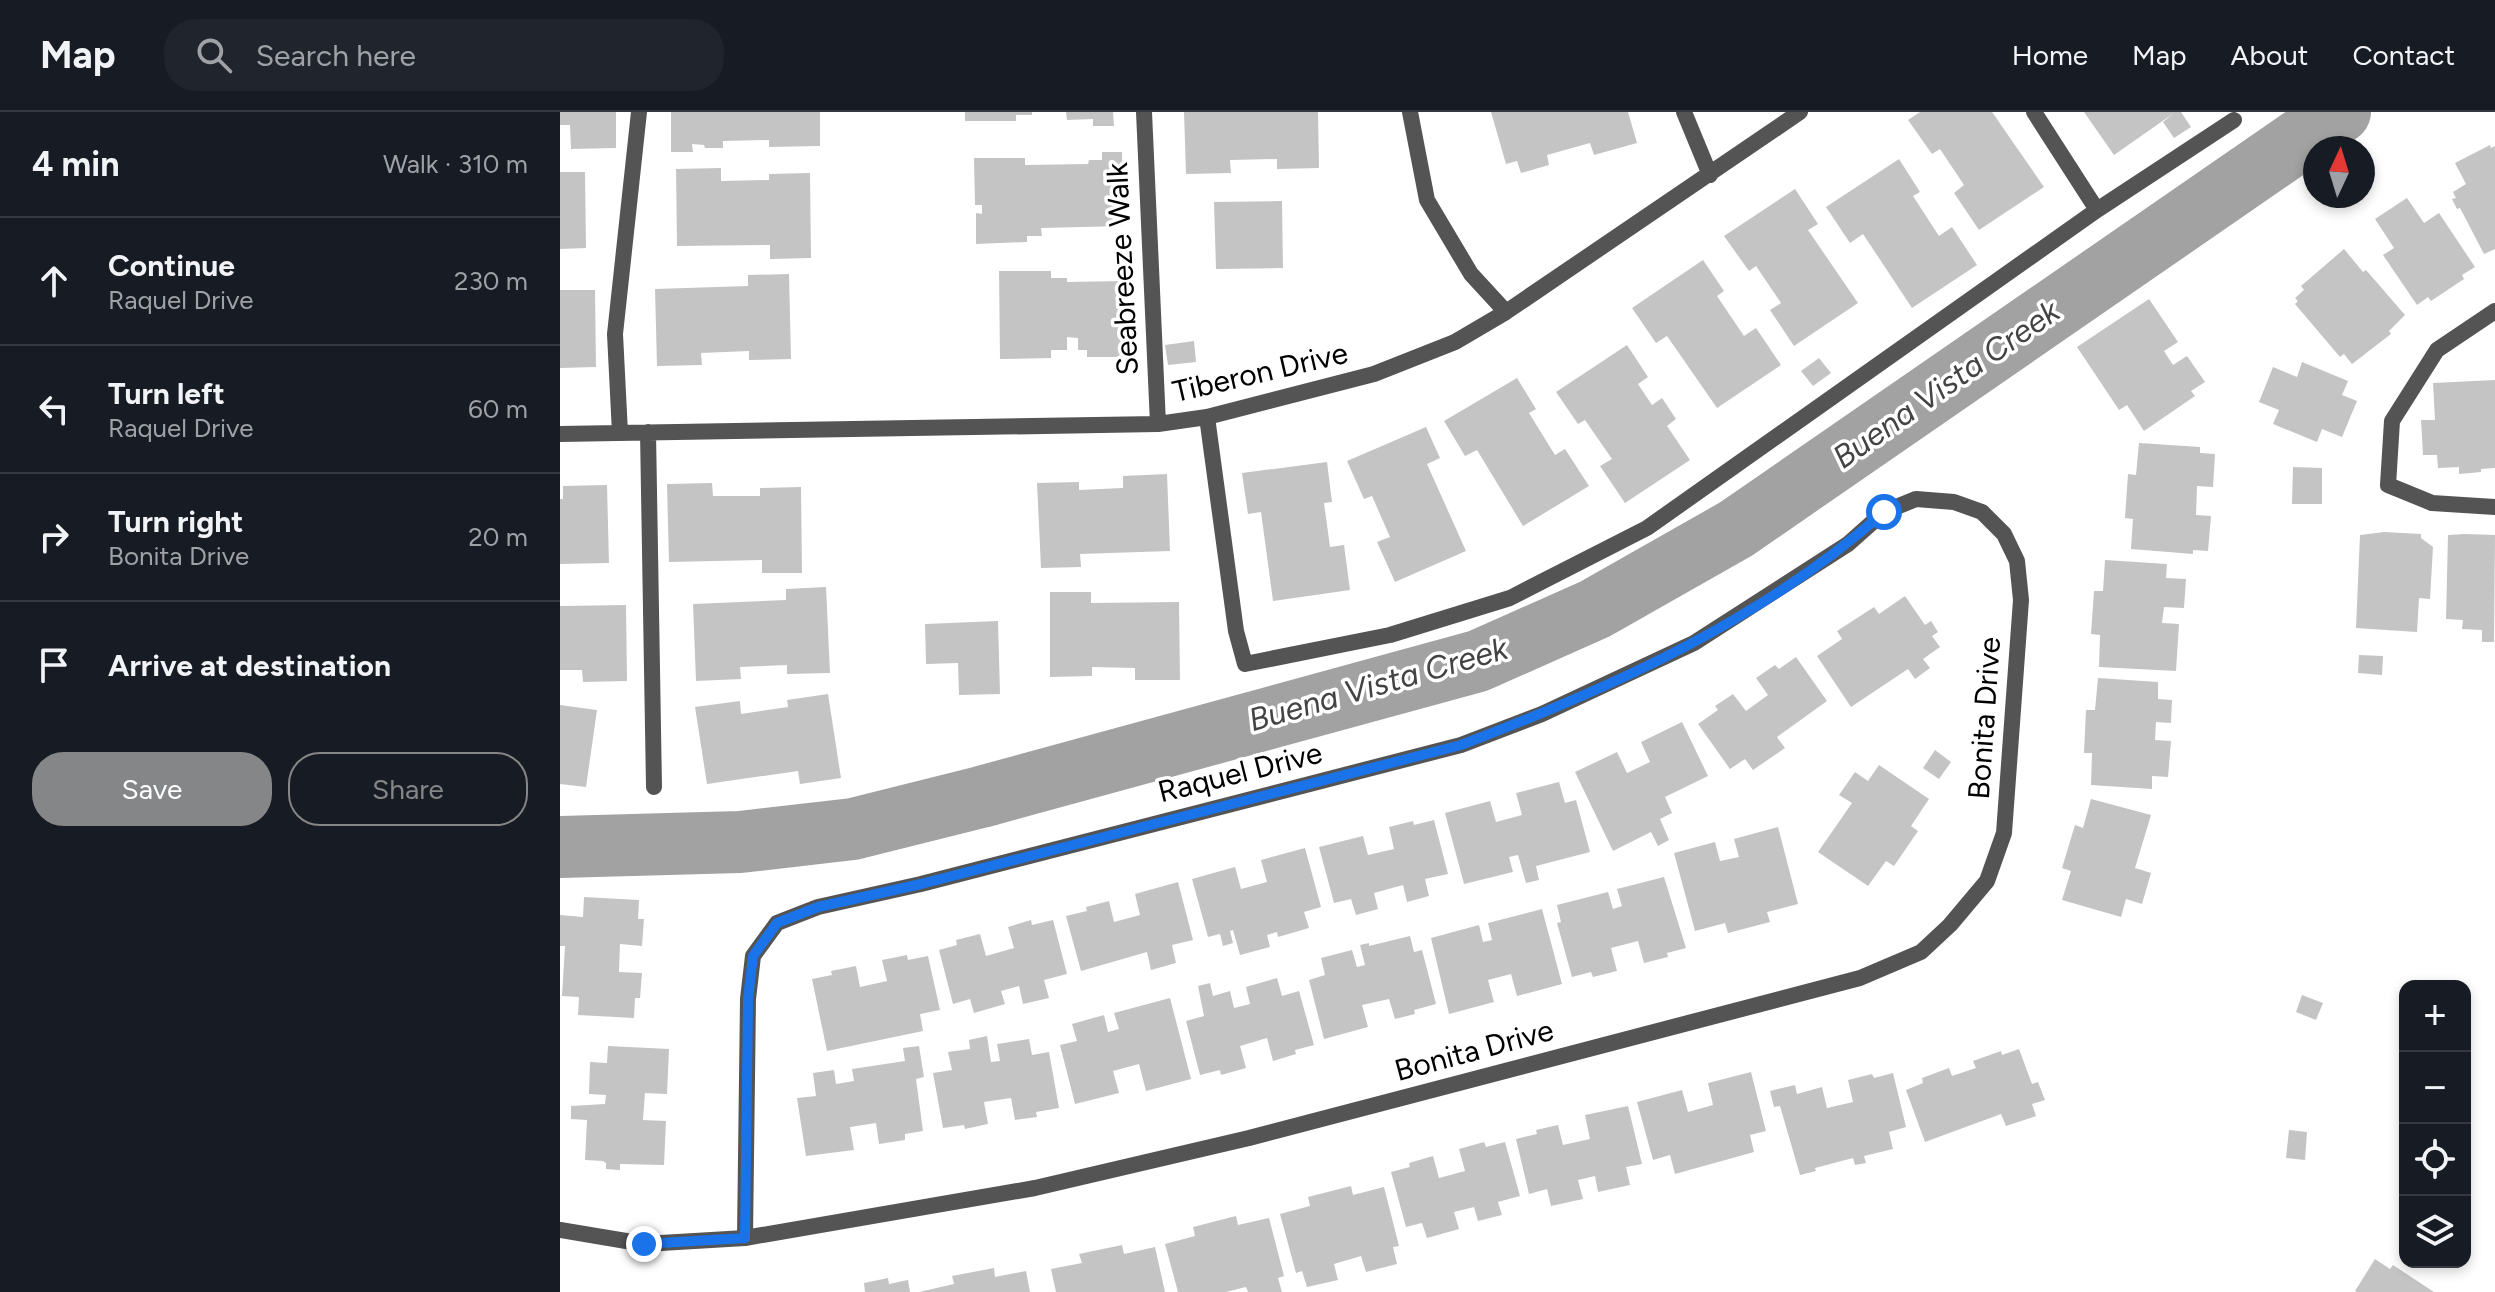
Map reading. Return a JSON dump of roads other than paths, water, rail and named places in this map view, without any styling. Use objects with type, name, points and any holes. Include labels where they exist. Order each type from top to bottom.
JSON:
[{"type":"street","points":[[620,433],[615,334],[639,112]]},
{"type":"street","name":"Seabreeze Walk","points":[[1144,112],[1158,424]]},
{"type":"street","points":[[1410,112],[1427,200],[1471,274],[1506,312]]},
{"type":"street","points":[[1684,112],[1710,175]]},
{"type":"street","name":"Tiberon Drive","points":[[560,434],[1158,424],[1207,417],[1374,374],[1455,342],[1506,312],[1800,112]]},
{"type":"street","points":[[2034,112],[2097,210]]},
{"type":"street","points":[[1207,417],[1236,631],[1245,664],[1390,635],[1510,598],[1647,528],[2097,210],[2234,120]]},
{"type":"street","points":[[2495,311],[2437,350],[2392,421],[2388,485],[2432,503],[2495,507]]},
{"type":"street","points":[[648,432],[654,787]]},
{"type":"street","name":"Raquel Drive","points":[[745,1238],[748,999],[753,956],[777,923],[818,907],[921,884],[1461,745],[1542,714],[1694,643],[1848,544],[1884,512],[1916,499],[1954,502],[1982,512]]},
{"type":"street","name":"Bonita Drive","points":[[560,1230],[644,1244],[745,1238],[1035,1188],[1249,1138],[1860,978],[1921,952],[1950,925],[1987,881],[2004,833],[2021,600],[2017,561],[2004,534],[1982,512]]},
{"type":"waterway","name":"Buena Vista Creek","points":[[560,847],[740,842],[853,829],[1478,661],[1595,609],[1736,529],[2340,112]]}]
